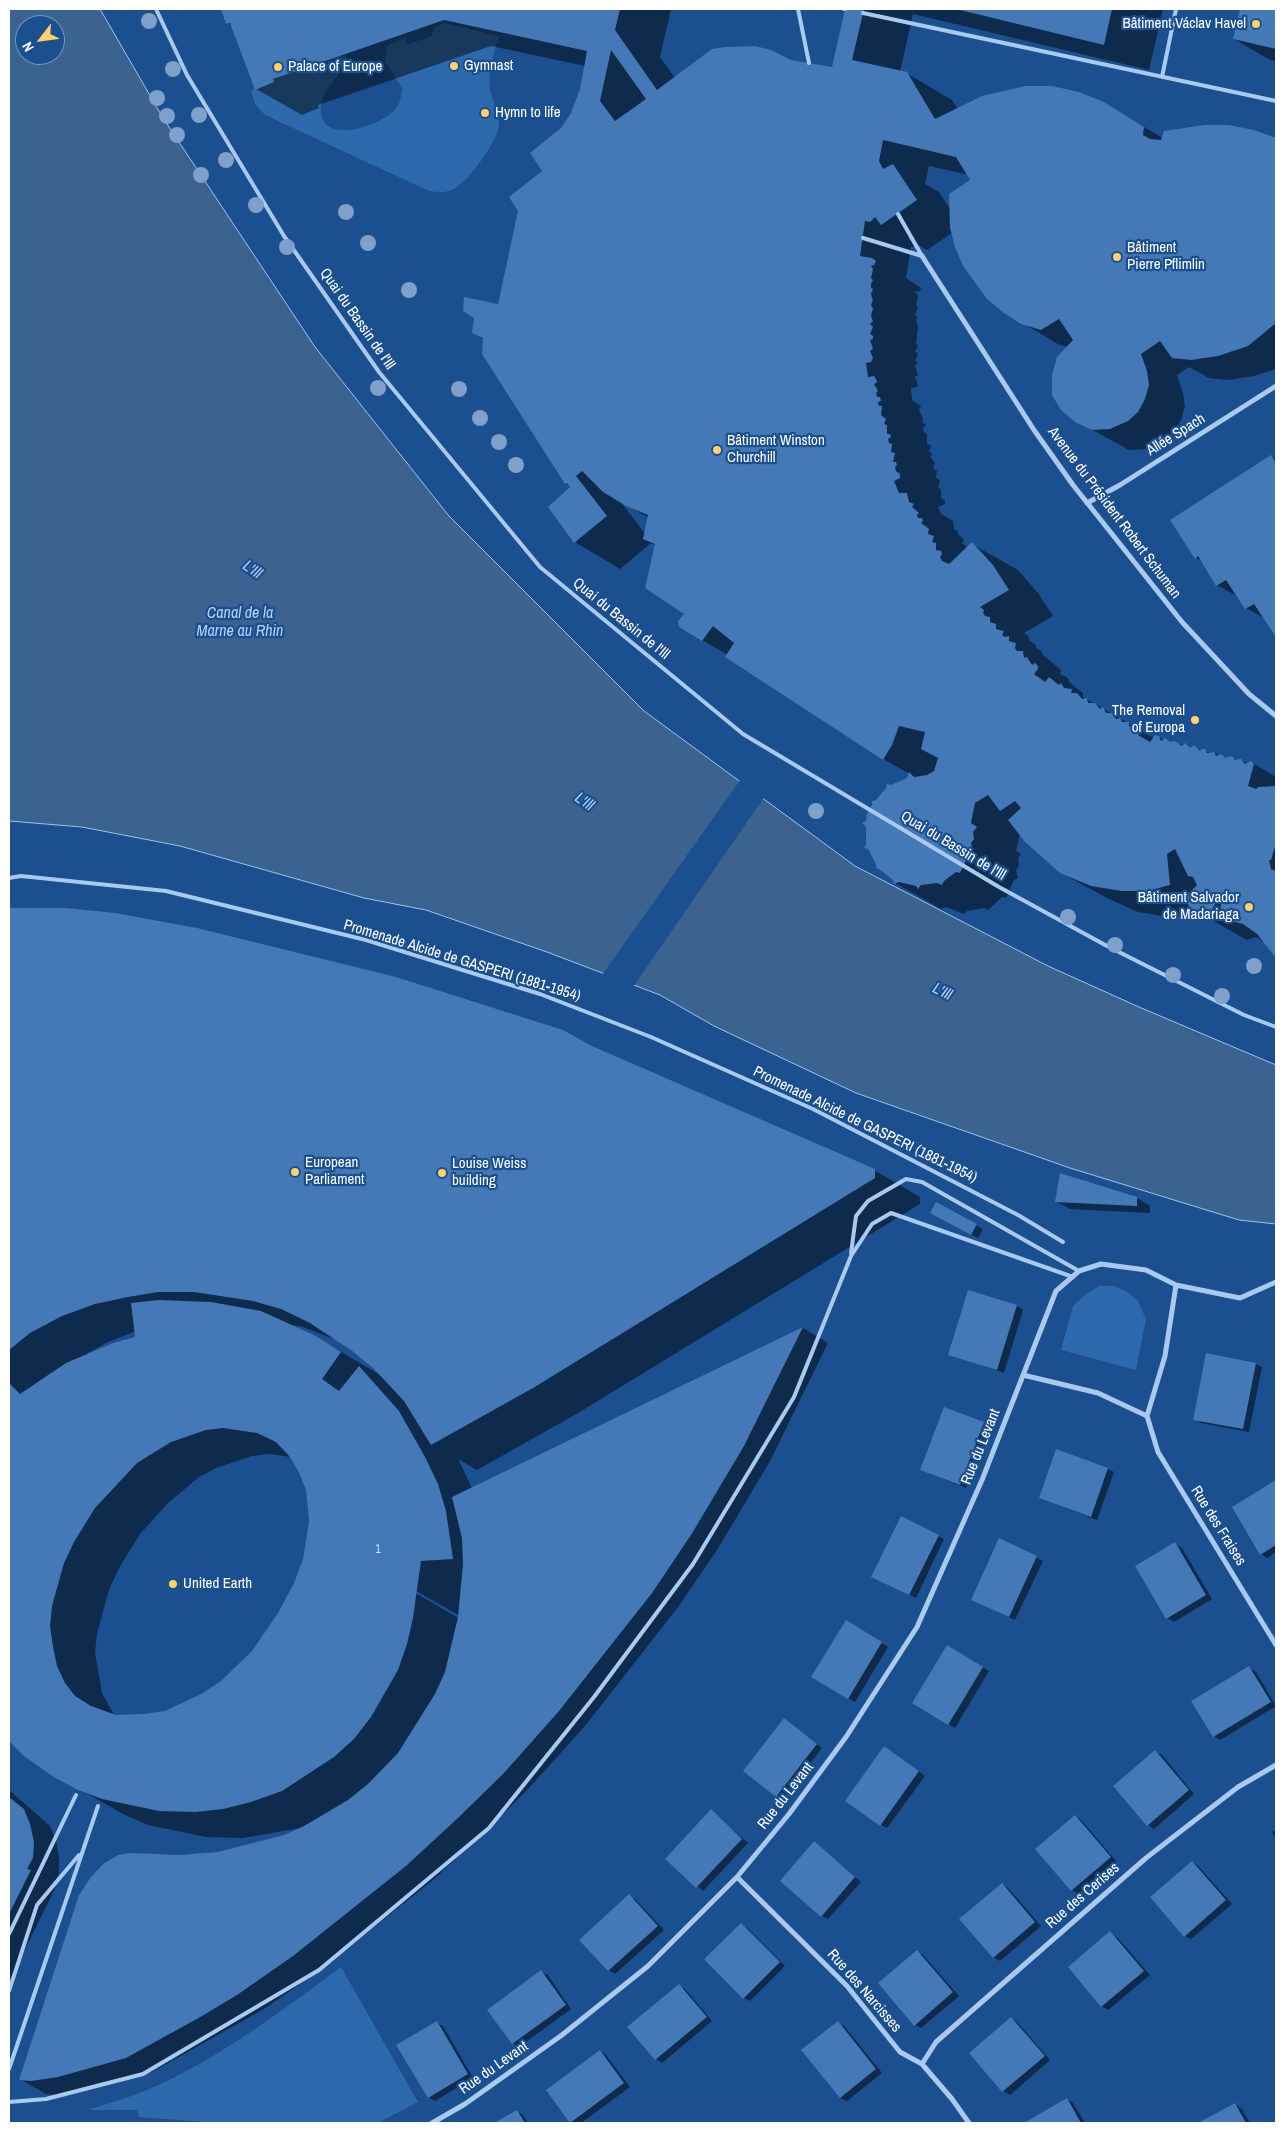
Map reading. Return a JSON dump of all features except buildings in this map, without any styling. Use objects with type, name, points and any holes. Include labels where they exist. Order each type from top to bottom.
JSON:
[{"type":"street","name":"Avenue du Président Robert Schuman","points":[[922,256],[1050,454],[1087,503],[1182,622],[1249,694],[1276,716]]},
{"type":"street","name":"Allée Spach","points":[[1087,503],[1120,485],[1276,386]]},
{"type":"street","points":[[1079,1271],[1101,1264],[1146,1270],[1176,1285],[1240,1298],[1276,1282]]},
{"type":"street","name":"Rue du Levant","points":[[432,2123],[465,2104],[562,2036],[648,1966],[737,1877],[789,1814],[846,1737],[917,1627],[982,1480],[1056,1291],[1079,1271]]},
{"type":"street","points":[[1022,1375],[1098,1393],[1147,1416],[1165,1356],[1176,1285]]},
{"type":"street","name":"Rue des Fraises","points":[[1147,1416],[1158,1452],[1276,1644]]},
{"type":"street","name":"Rue des Cerises","points":[[922,2064],[936,2042],[1146,1858],[1238,1787],[1276,1765]]},
{"type":"street","name":"Rue des Narcisses","points":[[737,1877],[847,1986],[900,2052],[922,2064],[952,2099],[969,2123]]},
{"type":"lane","name":"Quai du Bassin de l'Ill","points":[[156,9],[187,75],[284,236],[379,372],[540,567],[743,734],[999,887],[1090,937],[1244,1015],[1276,1027]]},
{"type":"lane","points":[[798,9],[809,63]]},
{"type":"lane","points":[[1162,77],[1176,9]]},
{"type":"lane","points":[[863,13],[1276,101]]},
{"type":"lane","points":[[898,214],[922,256]]},
{"type":"lane","points":[[863,238],[922,256]]},
{"type":"lane","name":"Promenade Alcide de GASPERI (1881-1954)","points":[[9,878],[21,876],[166,891],[366,940],[540,994],[651,1037],[813,1109],[1018,1214],[1063,1242]]},
{"type":"lane","points":[[851,1256],[856,1216],[868,1201],[906,1179],[922,1182],[1079,1271]]},
{"type":"lane","points":[[9,2102],[46,2099],[143,2074],[319,1970],[489,1828],[594,1697],[693,1564],[794,1397],[851,1256],[872,1224],[890,1214],[1072,1277]]},
{"type":"lane","points":[[9,1934],[76,1796]]},
{"type":"lane","points":[[9,2069],[98,1806]]},
{"type":"lane","points":[[9,1991],[37,1905],[82,1852]]},
{"type":"shaded area","points":[[445,23],[499,36],[489,82],[498,116],[499,126],[497,133],[487,152],[473,171],[452,190],[444,192],[429,191],[265,115],[255,104],[251,91],[255,88],[274,82],[273,79],[347,54],[343,66],[322,100],[322,118],[329,126],[339,130],[352,130],[379,121],[397,107],[402,88],[385,61],[387,46],[407,37],[405,42],[408,44],[432,36],[434,28]]},
{"type":"shaded area","points":[[1099,1286],[1114,1286],[1127,1292],[1138,1301],[1146,1319],[1136,1370],[1061,1350],[1073,1306],[1086,1294]]},
{"type":"shaded area","points":[[341,1967],[418,2102],[378,2123],[217,2123],[139,2117],[137,2110],[88,2110],[147,2090],[223,2050]]},
{"type":"water","name":"Canal de la Marne au Rhin","points":[[9,9],[100,9],[163,118],[315,347],[449,516],[644,711],[855,866],[1048,966],[1276,1065],[1276,1224],[1239,1220],[1070,1168],[856,1093],[714,1026],[660,995],[547,952],[426,910],[364,898],[180,846],[82,827],[9,821]]},
{"type":"pier","points":[[741,779],[765,796],[633,987],[602,975]]},
{"type":"place","name":"Bâtiment Václav Havel","points":[[1256,24]]},
{"type":"place","name":"Gymnast","points":[[454,66]]},
{"type":"place","name":"Palace of Europe","points":[[278,67]]},
{"type":"place","name":"Hymn to life","points":[[485,113]]},
{"type":"place","name":"Bâtiment Pierre Pflimlin","points":[[1117,257]]},
{"type":"place","name":"Bâtiment Winston Churchill","points":[[717,450]]},
{"type":"place","name":"The Removal of Europa","points":[[1195,720]]},
{"type":"place","name":"Bâtiment Salvador de Madariaga","points":[[1249,907]]},
{"type":"place","name":"European Parliament","points":[[295,1172]]},
{"type":"place","name":"Louise Weiss building","points":[[442,1173]]},
{"type":"place","name":"United Earth","points":[[173,1584]]},
{"type":"water label","name":"L'Ill","points":[[252,570]]},
{"type":"water label","name":"L'Ill","points":[[584,802]]},
{"type":"water label","name":"L'Ill","points":[[942,992]]}]
